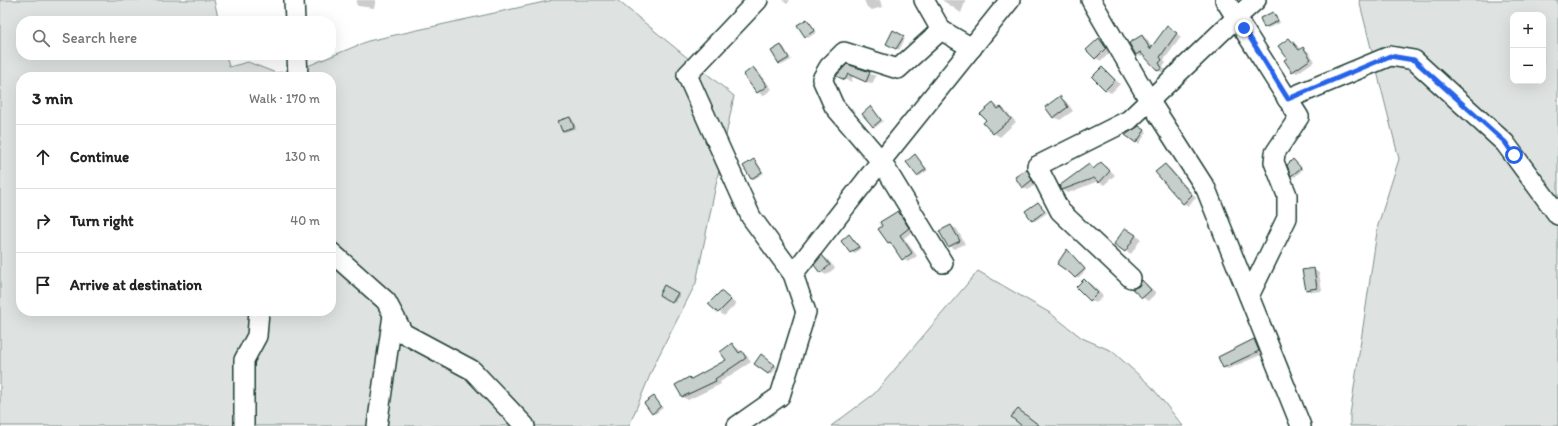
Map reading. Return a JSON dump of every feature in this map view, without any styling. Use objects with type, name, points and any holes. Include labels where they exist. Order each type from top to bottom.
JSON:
[{"type":"street","points":[[294,0],[295,16]]},
{"type":"street","points":[[737,426],[780,396],[806,312],[794,274],[751,217],[687,74],[758,0]]},
{"type":"street","points":[[924,0],[942,30],[972,48]]},
{"type":"street","points":[[794,274],[881,161],[1010,0]]},
{"type":"street","points":[[1091,0],[1149,100],[1206,189],[1301,426]]},
{"type":"street","points":[[1225,0],[1299,117],[1275,153],[1274,162],[1287,195],[1287,218],[1249,296]]},
{"type":"street","points":[[1131,278],[1060,211],[1037,166],[1129,120],[1256,0]]},
{"type":"street","points":[[942,30],[898,69],[844,52],[829,67],[822,79],[834,106],[881,161],[943,263]]},
{"type":"street","points":[[1288,99],[1390,56],[1414,60],[1505,142],[1558,215]]},
{"type":"street","points":[[297,60],[298,72]]},
{"type":"street","points":[[336,256],[386,301],[403,333],[472,370],[525,426]]},
{"type":"street","points":[[244,426],[244,360],[256,336],[258,316]]},
{"type":"street","points":[[377,426],[393,316]]},
{"type":"shaded area","points":[[0,0],[214,0],[218,16],[16,16],[16,60],[227,60],[229,67],[248,62],[273,72],[16,72],[16,316],[336,316],[336,72],[283,72],[298,70],[322,60],[336,60],[336,54],[368,41],[553,0],[617,0],[734,96],[696,283],[655,363],[629,426],[0,426]]},
{"type":"shaded area","points":[[1359,0],[1558,0],[1558,426],[1350,426],[1350,415],[1378,225],[1399,159]]},
{"type":"shaded area","points":[[978,271],[1050,313],[1082,338],[1112,351],[1151,386],[1183,426],[831,426],[874,394]]},
{"type":"building","points":[[1273,12],[1278,21],[1264,28],[1260,18]]},
{"type":"building","points":[[807,19],[815,30],[805,37],[797,25]]},
{"type":"building","points":[[1167,26],[1177,33],[1160,57],[1162,60],[1159,63],[1162,68],[1158,71],[1140,52],[1136,55],[1129,43],[1142,35],[1150,49]]},
{"type":"building","points":[[893,30],[904,36],[896,49],[886,44]]},
{"type":"building","points":[[1099,38],[1106,48],[1095,59],[1086,50]]},
{"type":"building","points":[[1289,38],[1299,50],[1303,47],[1311,59],[1292,72],[1284,60],[1287,58],[1278,46]]},
{"type":"building","points":[[781,45],[789,58],[779,64],[771,51]]},
{"type":"building","points":[[847,64],[870,72],[866,82],[848,74],[845,80],[836,76]]},
{"type":"building","points":[[753,67],[767,86],[757,93],[743,75]]},
{"type":"building","points":[[1102,67],[1115,80],[1105,90],[1092,77]]},
{"type":"building","points":[[1060,96],[1068,107],[1053,118],[1045,107]]},
{"type":"building","points":[[993,103],[998,109],[1001,107],[1011,119],[993,134],[983,123],[986,120],[980,114]]},
{"type":"building","points":[[871,106],[881,120],[873,127],[862,114]]},
{"type":"building","points":[[570,117],[574,127],[562,131],[558,121]]},
{"type":"building","points":[[1139,126],[1145,130],[1136,143],[1125,135]]},
{"type":"building","points":[[915,154],[926,169],[917,176],[906,162]]},
{"type":"building","points":[[754,159],[762,172],[751,179],[743,166]]},
{"type":"building","points":[[1293,159],[1301,168],[1291,176],[1287,165]]},
{"type":"building","points":[[1101,162],[1110,171],[1099,183],[1094,178],[1062,190],[1059,186],[1089,164],[1093,169]]},
{"type":"building","points":[[1165,164],[1192,195],[1183,204],[1155,172]]},
{"type":"building","points":[[1027,169],[1032,180],[1022,188],[1015,177]]},
{"type":"building","points":[[1038,202],[1045,211],[1032,221],[1025,211]]},
{"type":"building","points":[[898,211],[909,228],[900,235],[912,253],[902,260],[890,242],[888,243],[878,229],[882,226],[880,222]]},
{"type":"building","points":[[951,225],[960,241],[948,247],[939,231]]},
{"type":"building","points":[[1125,228],[1136,235],[1125,252],[1114,244]]},
{"type":"building","points":[[849,234],[859,247],[850,253],[841,241]]},
{"type":"building","points":[[1067,249],[1085,269],[1075,278],[1057,264]]},
{"type":"building","points":[[822,255],[830,265],[820,273],[814,265]]},
{"type":"building","points":[[1314,268],[1317,288],[1306,290],[1302,270]]},
{"type":"building","points":[[1084,279],[1098,293],[1090,301],[1076,287]]},
{"type":"building","points":[[1142,280],[1151,290],[1142,298],[1132,289],[1139,286]]},
{"type":"building","points":[[664,285],[678,293],[672,303],[659,295]]},
{"type":"building","points":[[721,291],[731,300],[718,313],[708,304]]},
{"type":"building","points":[[1254,339],[1259,351],[1223,368],[1218,357]]},
{"type":"building","points":[[732,343],[739,353],[742,351],[746,358],[715,379],[716,381],[682,397],[675,385],[689,377],[691,379],[726,360],[720,352]]},
{"type":"building","points":[[761,354],[775,365],[768,374],[754,364]]},
{"type":"building","points":[[654,396],[661,406],[652,414],[644,403]]},
{"type":"building","points":[[1018,409],[1040,426],[1022,426],[1011,417]]},
{"type":"route","points":[[1244,28],[1288,99],[1390,56],[1414,60],[1505,142],[1514,155]]}]
